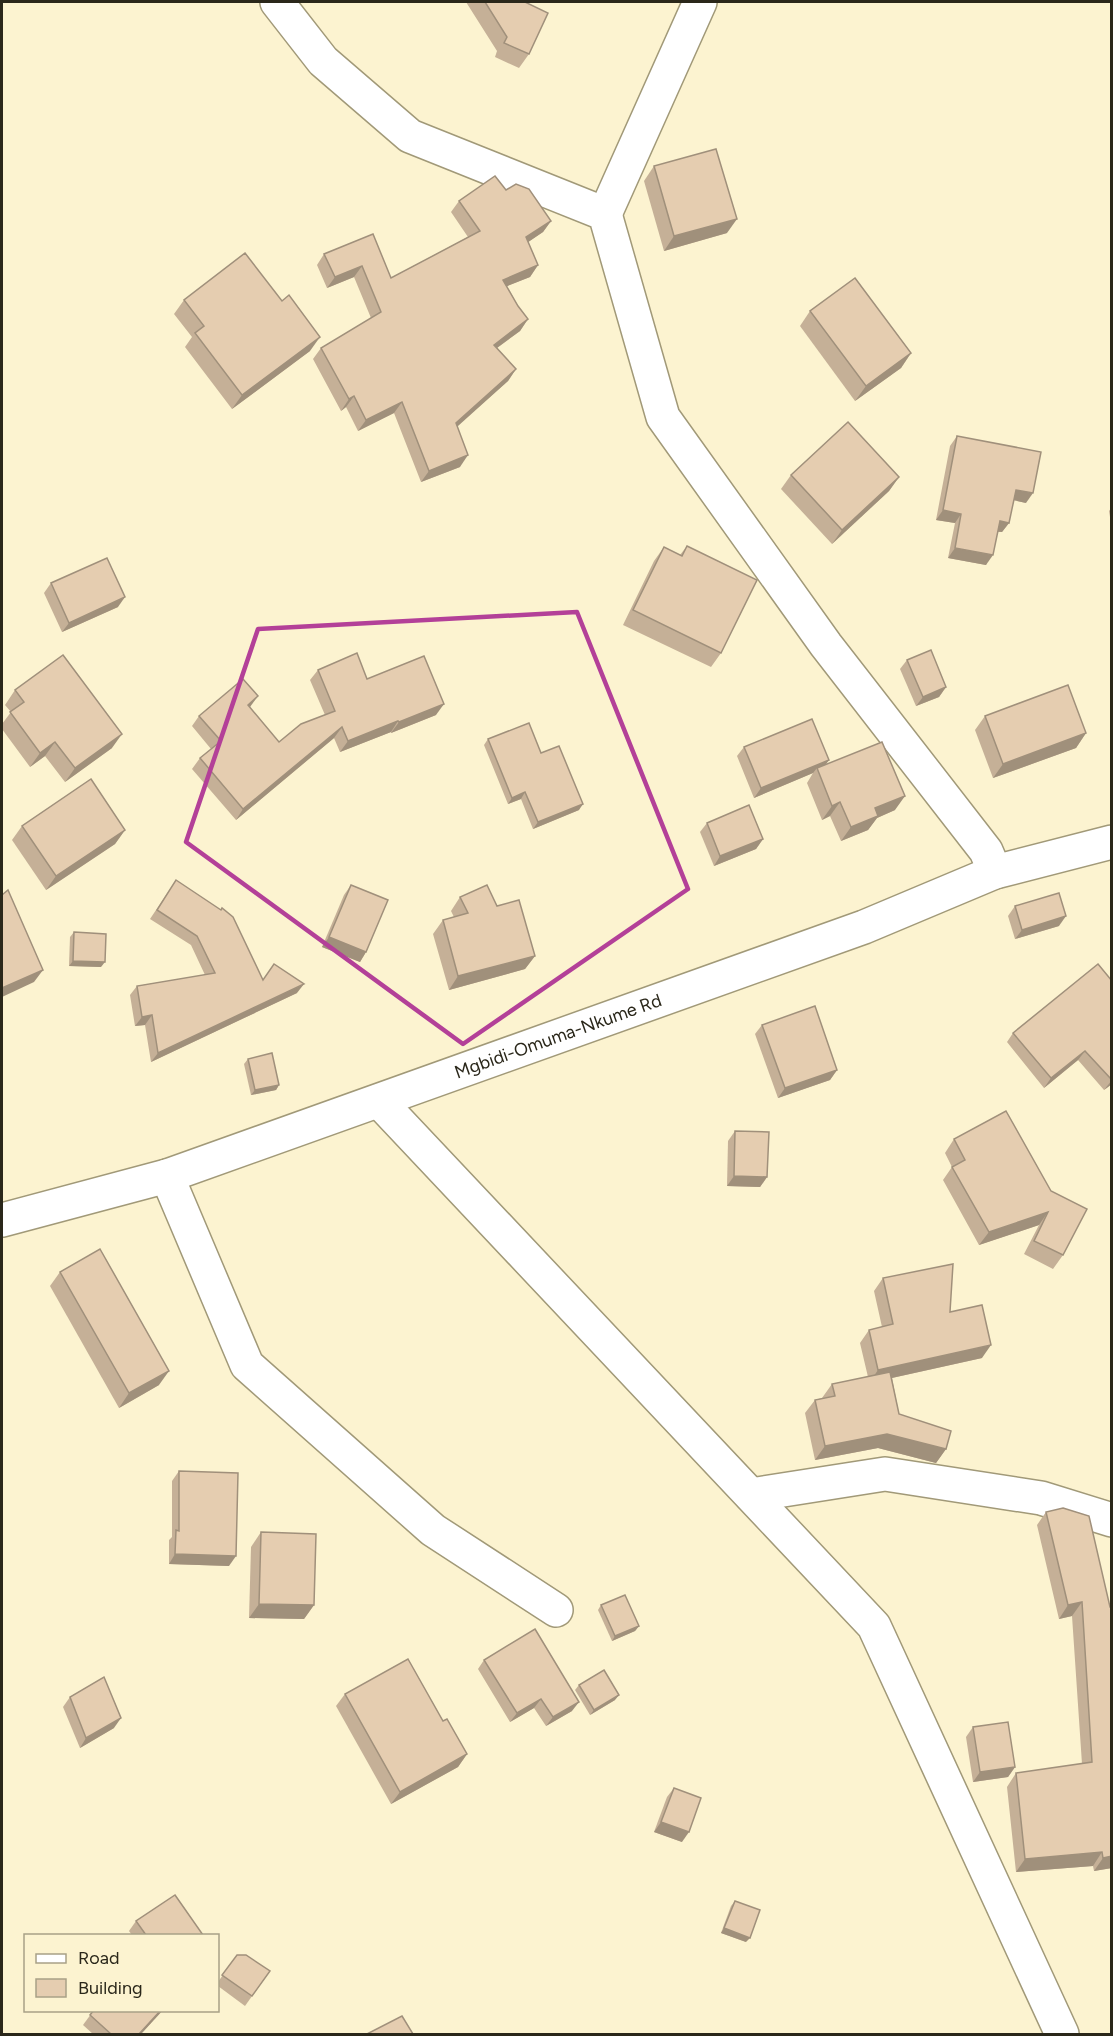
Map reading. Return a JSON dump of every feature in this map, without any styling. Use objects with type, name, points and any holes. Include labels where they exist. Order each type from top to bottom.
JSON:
[{"type":"street","points":[[277,2],[323,61],[410,136],[605,214]]},
{"type":"street","points":[[700,2],[605,214],[663,417],[826,645],[986,851],[995,872]]},
{"type":"street","name":"Mgbidi-Omuma-Nkume Rd","points":[[2,1220],[167,1176],[864,927],[995,872],[1112,842]]},
{"type":"street","points":[[379,1101],[874,1626],[1062,2034]]},
{"type":"street","points":[[167,1176],[247,1365],[433,1530],[556,1610]]},
{"type":"street","points":[[751,1495],[885,1474],[1041,1498],[1112,1520]]},
{"type":"highlighted area","points":[[577,612],[688,889],[463,1044],[186,842],[258,629]]},
{"type":"building","points":[[485,2],[525,2],[548,13],[529,54],[504,43],[507,37]]},
{"type":"building","points":[[716,149],[737,219],[674,236],[654,166]]},
{"type":"building","points":[[495,176],[506,190],[516,184],[529,189],[551,221],[526,237],[538,265],[503,280],[528,319],[494,345],[516,369],[456,423],[468,455],[429,471],[402,402],[366,420],[354,396],[349,399],[321,348],[381,312],[362,266],[335,277],[324,254],[373,234],[391,278],[480,231],[459,201]]},
{"type":"building","points":[[245,253],[282,301],[289,295],[320,337],[242,395],[195,333],[204,326],[184,300]]},
{"type":"building","points":[[855,278],[911,353],[866,386],[810,311]]},
{"type":"building","points":[[848,422],[899,477],[842,530],[791,475]]},
{"type":"building","points":[[957,436],[1041,452],[1033,493],[1016,490],[1009,523],[1000,521],[993,555],[955,548],[961,514],[943,510]]},
{"type":"building","points":[[687,546],[757,580],[721,653],[633,610],[664,547],[682,556]]},
{"type":"building","points":[[107,558],[125,597],[69,623],[51,583]]},
{"type":"building","points":[[931,650],[946,687],[923,697],[907,660]]},
{"type":"building","points":[[357,653],[367,679],[424,656],[444,704],[348,741],[342,727],[243,809],[200,758],[221,741],[199,716],[243,679],[258,696],[248,705],[279,742],[301,724],[335,711],[318,670]]},
{"type":"building","points":[[63,655],[122,734],[75,768],[55,742],[40,753],[10,712],[24,702],[15,690]]},
{"type":"building","points":[[1068,685],[1086,733],[1003,764],[985,716]]},
{"type":"building","points":[[812,719],[829,760],[761,788],[744,747]]},
{"type":"building","points":[[529,723],[541,753],[559,746],[583,804],[538,822],[525,792],[512,798],[488,739]]},
{"type":"building","points":[[882,742],[905,796],[875,808],[878,816],[851,827],[840,802],[832,806],[817,768]]},
{"type":"building","points":[[91,779],[125,830],[56,876],[22,826]]},
{"type":"building","points":[[749,805],[763,839],[720,856],[707,823]]},
{"type":"building","points":[[176,880],[233,917],[263,980],[274,964],[304,984],[158,1053],[152,1015],[142,1017],[137,986],[215,973],[197,936],[157,910]]},
{"type":"building","points":[[351,885],[388,900],[366,952],[329,937]]},
{"type":"building","points":[[487,885],[497,906],[519,900],[535,956],[458,976],[443,920],[468,913],[460,897]]},
{"type":"building","points":[[8,890],[43,970],[2,988],[2,895]]},
{"type":"building","points":[[1059,893],[1066,916],[1022,930],[1015,906]]},
{"type":"building","points":[[74,932],[106,934],[105,962],[73,961]]},
{"type":"building","points":[[1098,964],[1112,981],[1112,1080],[1085,1051],[1051,1078],[1013,1033]]},
{"type":"building","points":[[815,1006],[837,1070],[785,1088],[762,1025]]},
{"type":"building","points":[[272,1053],[279,1085],[255,1090],[248,1059]]},
{"type":"building","points":[[1006,1111],[1051,1191],[1087,1209],[1063,1255],[1034,1241],[1048,1212],[989,1232],[952,1167],[965,1160],[954,1139]]},
{"type":"building","points":[[735,1131],[769,1132],[767,1177],[734,1176]]},
{"type":"building","points":[[100,1249],[169,1371],[129,1393],[60,1272]]},
{"type":"building","points":[[953,1264],[950,1312],[982,1305],[991,1345],[878,1370],[869,1330],[893,1324],[883,1278]]},
{"type":"building","points":[[890,1372],[899,1414],[951,1431],[946,1449],[887,1434],[825,1446],[815,1400],[835,1396],[832,1384]]},
{"type":"building","points":[[179,1471],[238,1473],[236,1556],[175,1554],[176,1530],[179,1531]]},
{"type":"building","points":[[1063,1508],[1089,1516],[1110,1607],[1112,1607],[1112,1856],[1103,1858],[1102,1852],[1025,1859],[1016,1773],[1092,1762],[1082,1602],[1068,1605],[1046,1512]]},
{"type":"building","points":[[261,1532],[316,1534],[314,1605],[259,1604]]},
{"type":"building","points":[[625,1595],[639,1626],[615,1636],[601,1605]]},
{"type":"building","points":[[535,1629],[579,1702],[553,1717],[541,1699],[517,1713],[484,1660]]},
{"type":"building","points":[[408,1659],[443,1721],[447,1719],[467,1754],[400,1792],[345,1694]]},
{"type":"building","points":[[604,1670],[619,1695],[594,1710],[579,1685]]},
{"type":"building","points":[[104,1677],[121,1718],[86,1738],[70,1697]]},
{"type":"building","points":[[1008,1722],[1015,1767],[980,1772],[973,1727]]},
{"type":"building","points":[[674,1788],[701,1798],[689,1832],[661,1822]]},
{"type":"building","points":[[175,1895],[202,1934],[145,1934],[136,1921]]},
{"type":"building","points":[[735,1901],[760,1910],[750,1938],[724,1928]]},
{"type":"building","points":[[237,1955],[246,1955],[270,1971],[252,1996],[222,1975]]},
{"type":"building","points":[[92,2012],[159,2012],[139,2034],[111,2034],[90,2015]]},
{"type":"building","points":[[402,2016],[413,2034],[367,2034]]}]
